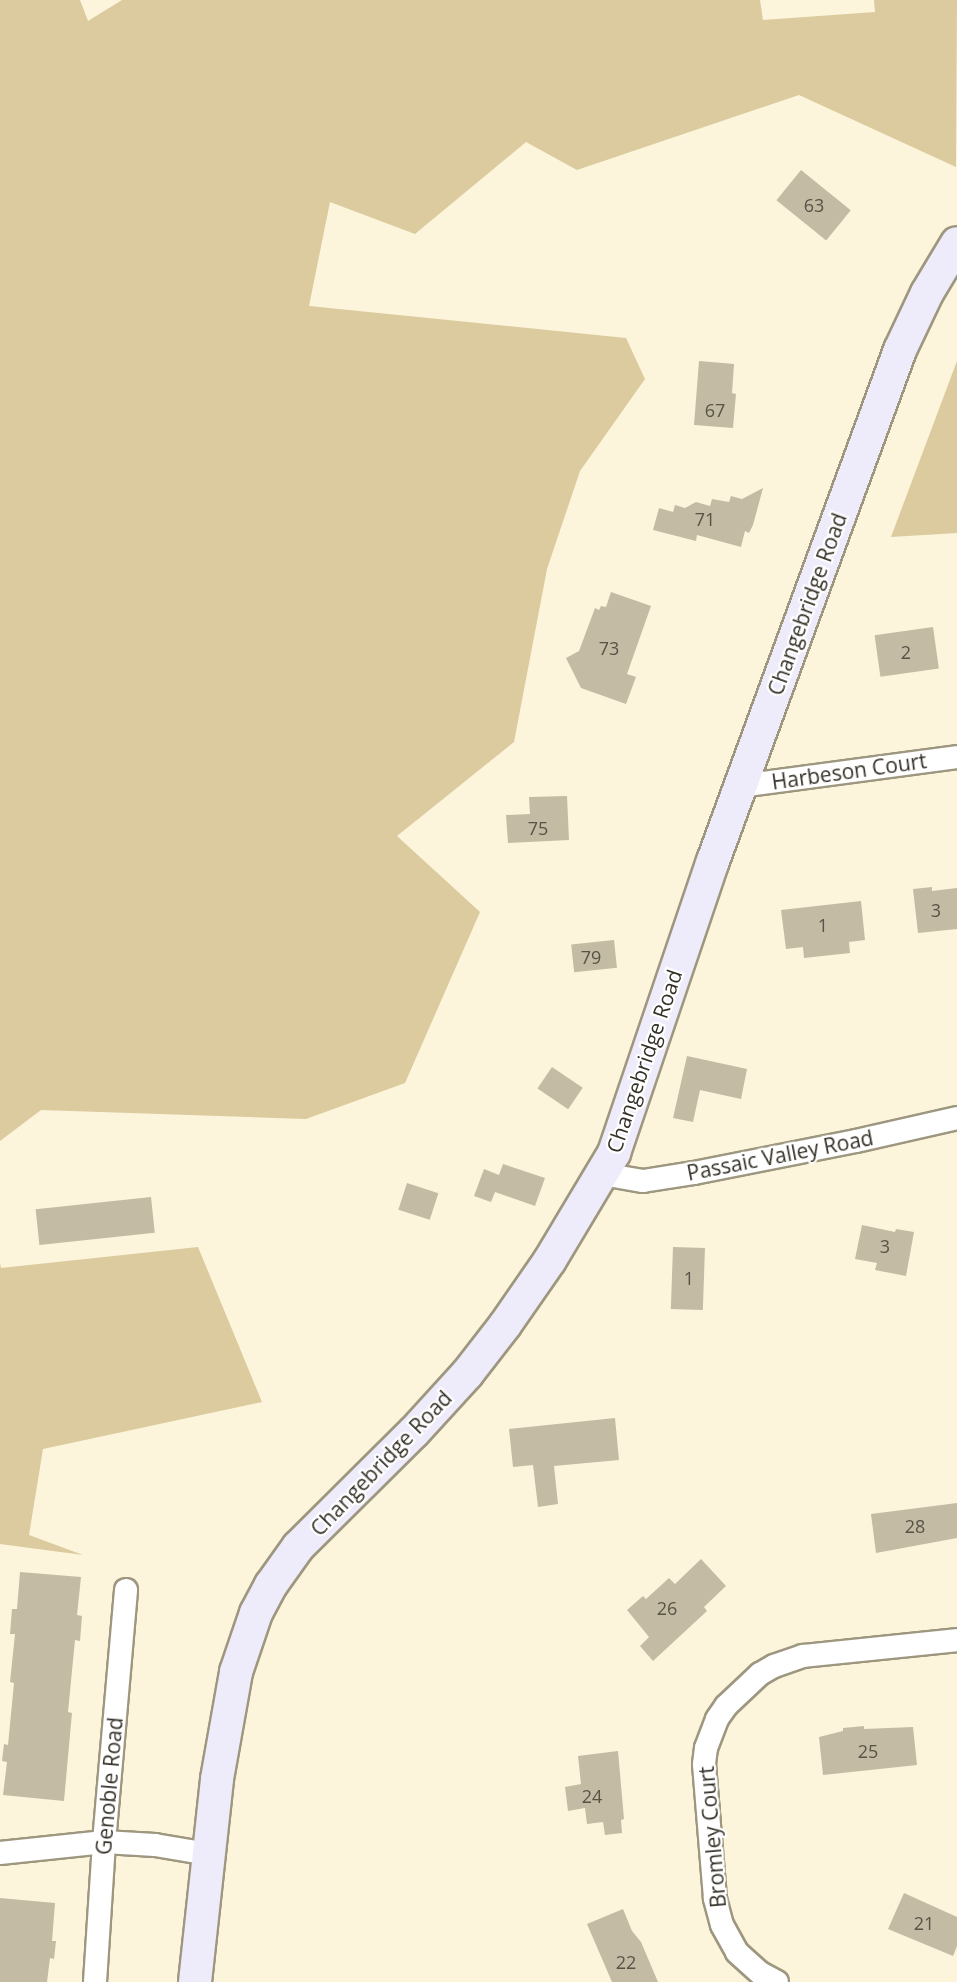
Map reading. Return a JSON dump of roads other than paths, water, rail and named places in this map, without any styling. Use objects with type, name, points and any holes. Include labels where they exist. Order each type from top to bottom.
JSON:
[{"type":"main road","name":"Changebridge Road","points":[[195,1982],[217,1779],[236,1672],[256,1613],[271,1586],[298,1547],[414,1432],[467,1374],[506,1325],[550,1260],[614,1153],[741,786],[900,350],[927,293],[957,243]]},
{"type":"street","name":"Harbeson Court","points":[[741,786],[957,757]]},
{"type":"street","name":"Passaic Valley Road","points":[[602,1174],[643,1181],[856,1142],[957,1118]]},
{"type":"street","name":"Genoble Road","points":[[95,1982],[104,1842],[126,1590]]},
{"type":"street","name":"Bromley Court","points":[[777,1982],[760,1973],[737,1952],[722,1924],[715,1898],[704,1764],[706,1748],[717,1719],[726,1706],[760,1674],[774,1666],[803,1656],[957,1640]]},
{"type":"street","points":[[0,1853],[104,1842],[155,1845],[208,1854]]}]
